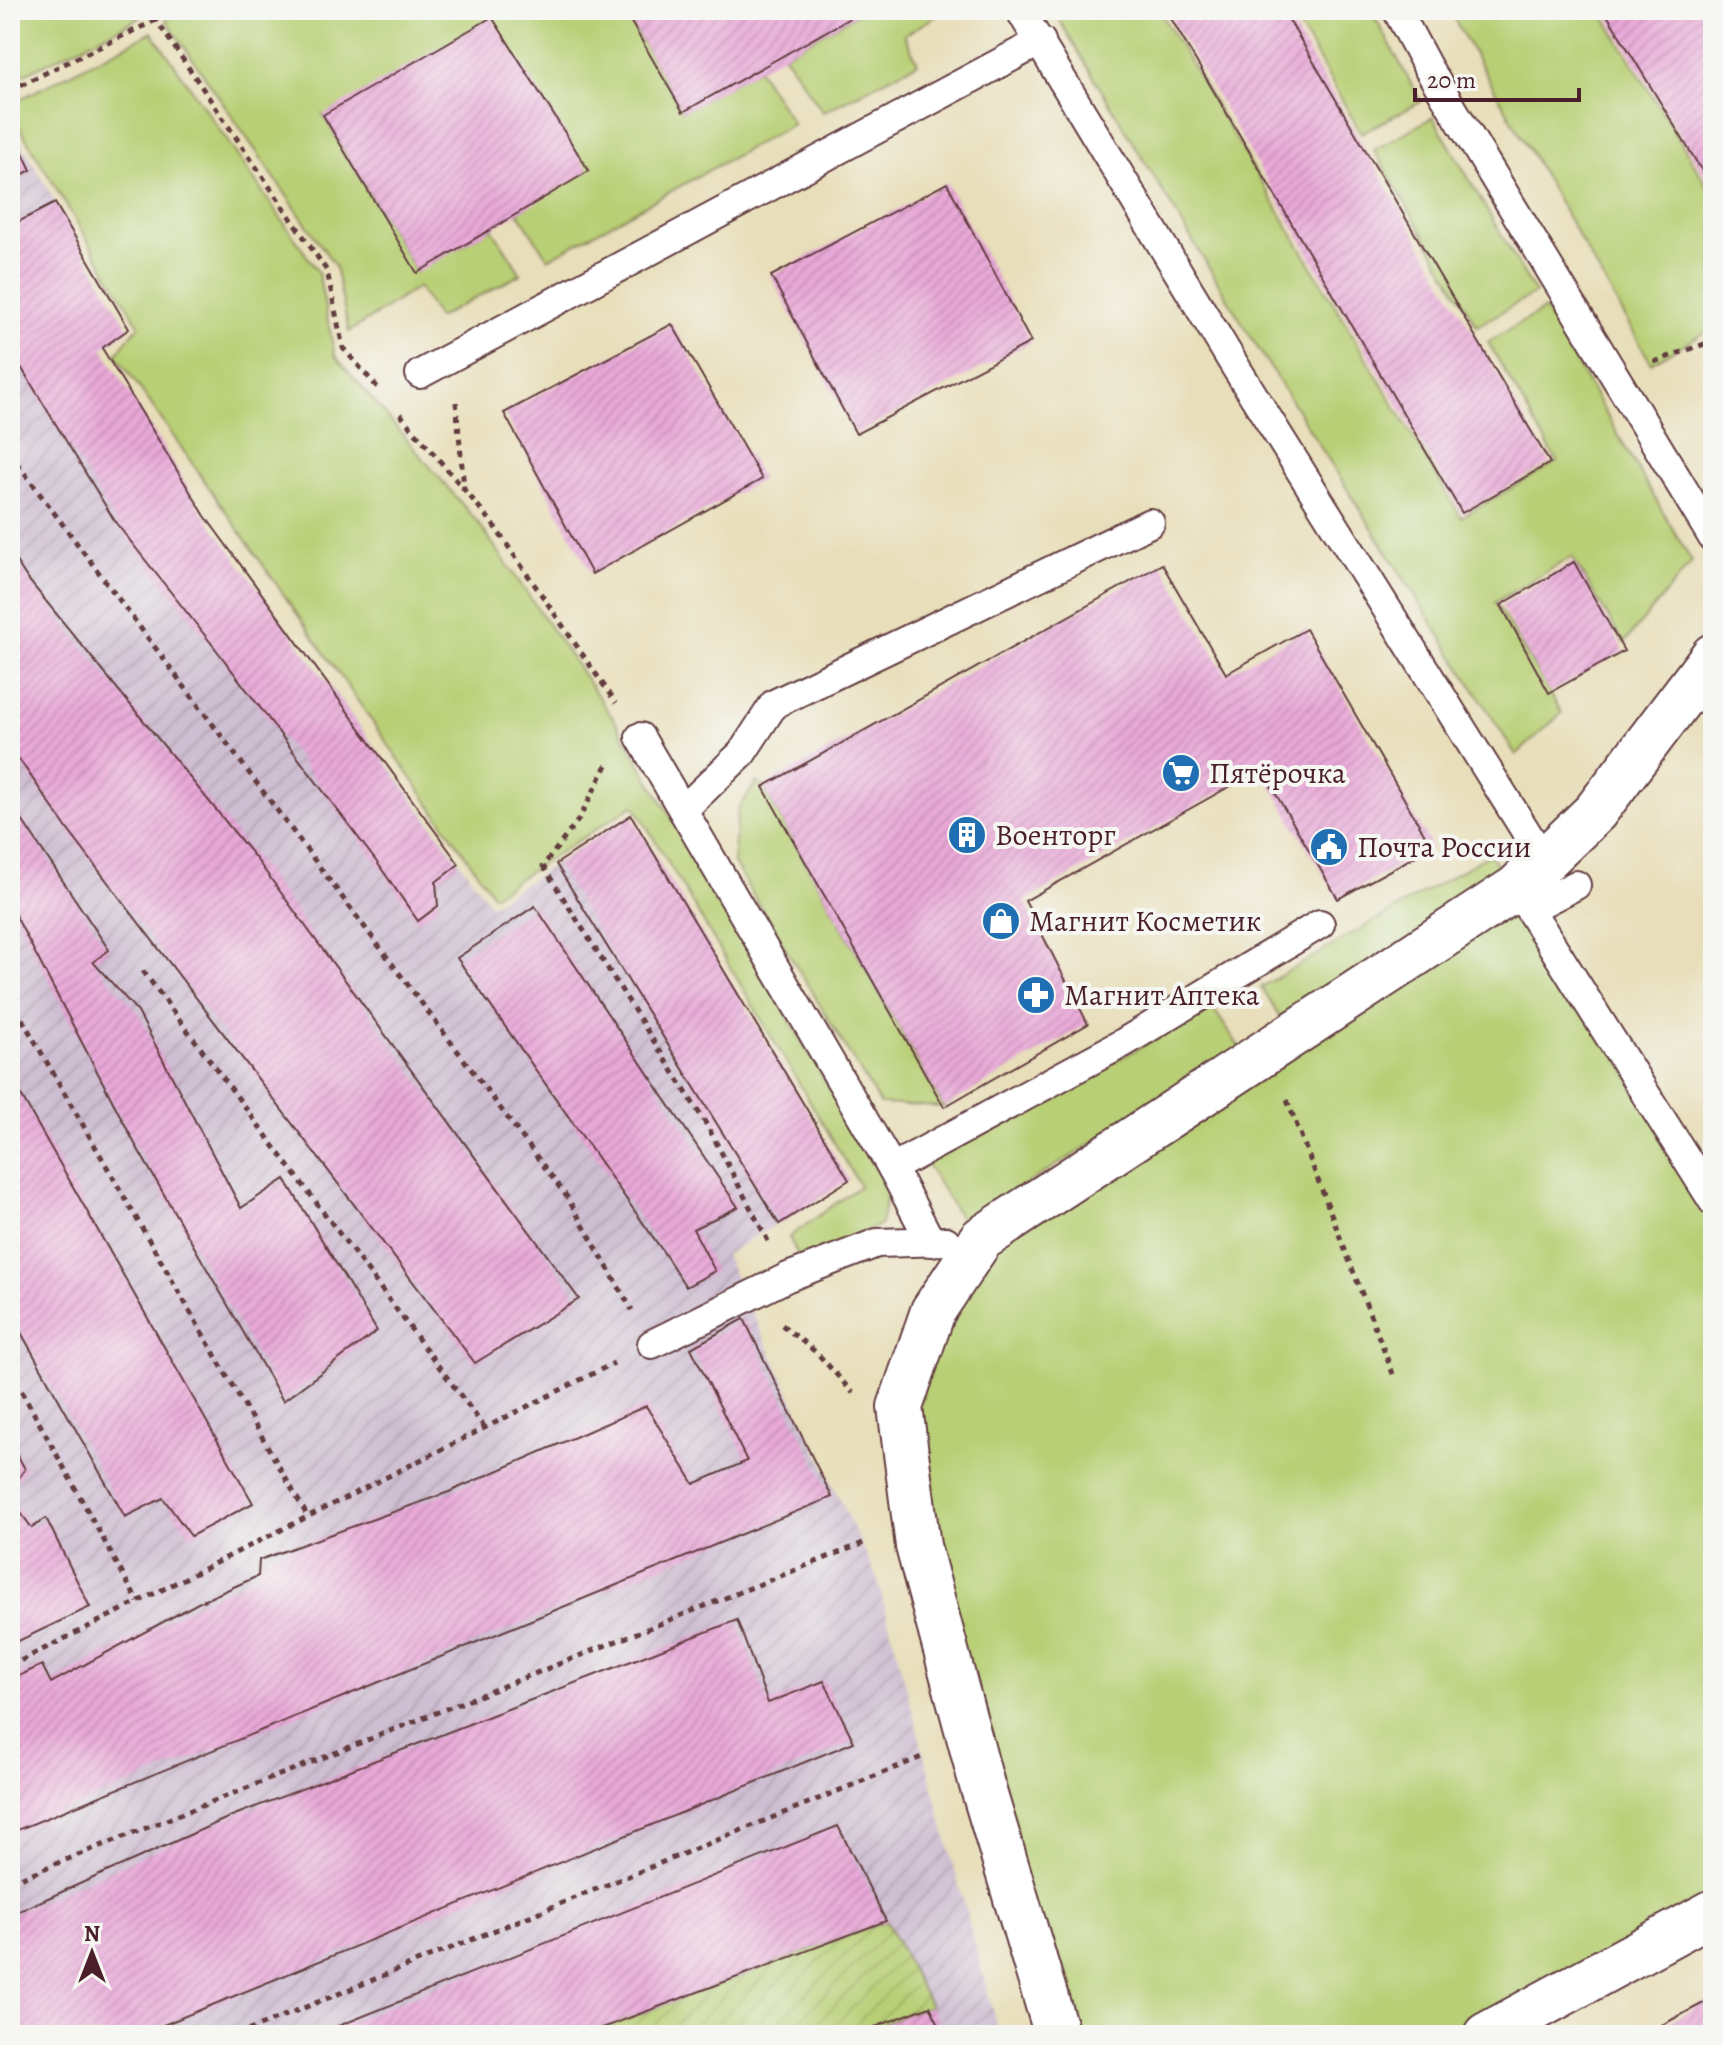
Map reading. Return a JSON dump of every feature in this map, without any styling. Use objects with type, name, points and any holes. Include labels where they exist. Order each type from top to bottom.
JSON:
[{"type":"street","points":[[1057,2035],[969,1737],[918,1546],[900,1407],[933,1311],[981,1239],[1268,1050],[1542,886],[1713,656]]},
{"type":"street","points":[[1486,2035],[1713,1912]]},
{"type":"lane","points":[[1020,10],[1235,366],[1542,886],[1713,1201]]},
{"type":"lane","points":[[1397,10],[1428,68],[1713,538]]},
{"type":"lane","points":[[420,374],[1041,41]]},
{"type":"lane","points":[[683,810],[742,753],[774,704],[1150,523]]},
{"type":"lane","points":[[640,737],[892,1168],[931,1242]]},
{"type":"lane","points":[[892,1168],[1123,1043],[1320,924]]},
{"type":"lane","points":[[652,1344],[788,1277],[877,1243],[981,1239]]},
{"type":"path","points":[[144,10],[156,20]]},
{"type":"path","points":[[10,90],[156,20],[170,10]]},
{"type":"path","points":[[1615,376],[1713,341]]},
{"type":"path","points":[[452,358],[464,490]]},
{"type":"path","points":[[10,454],[567,1197],[652,1344],[10,1666]]},
{"type":"path","points":[[608,764],[579,819],[543,866],[708,1127],[788,1277]]},
{"type":"path","points":[[143,971],[485,1428]]},
{"type":"path","points":[[10,998],[308,1517]]},
{"type":"path","points":[[1268,1050],[1395,1379]]},
{"type":"path","points":[[747,1297],[817,1353],[905,1446]]},
{"type":"path","points":[[10,1370],[138,1602]]},
{"type":"path","points":[[10,1882],[915,1522]]},
{"type":"path","points":[[237,2035],[969,1737]]},
{"type":"shaded area","points":[[10,124],[129,329],[103,349],[205,516],[491,905],[631,815],[849,1180],[725,1255],[877,1578],[999,2035],[10,2035]]},
{"type":"green space","points":[[10,10],[129,10],[140,18],[10,81]]},
{"type":"green space","points":[[184,10],[624,10],[683,111],[758,69],[793,124],[548,259],[518,212],[323,115],[416,272],[492,228],[521,274],[438,318],[418,287],[349,332],[335,266],[166,20]]},
{"type":"green space","points":[[853,10],[947,10],[904,35],[918,63],[823,112],[784,55],[855,15]]},
{"type":"green space","points":[[1053,10],[1159,10],[1461,517],[1557,462],[1488,342],[1545,309],[1692,562],[1624,643],[1572,557],[1495,602],[1562,713],[1516,755],[1252,339]]},
{"type":"green space","points":[[1290,10],[1371,10],[1421,102],[1361,133]]},
{"type":"green space","points":[[1449,10],[1600,10],[1713,195],[1713,328],[1651,363]]},
{"type":"green space","points":[[152,32],[318,272],[335,356],[480,525],[615,721],[888,1189],[881,1224],[801,1262],[789,1237],[860,1186],[634,805],[493,895],[116,354],[139,325],[10,112],[10,104]]},
{"type":"green space","points":[[1433,117],[1535,293],[1477,326],[1374,150]]},
{"type":"green space","points":[[757,782],[763,787],[944,1107],[880,1104],[733,862],[738,809]]},
{"type":"green space","points":[[1490,854],[1507,883],[1285,1025],[1261,987]]},
{"type":"green space","points":[[1515,894],[1713,1211],[1713,1901],[1464,2035],[1064,2035],[989,1784],[908,1408],[988,1242]]},
{"type":"green space","points":[[1213,1008],[1242,1051],[963,1223],[926,1163]]},
{"type":"green space","points":[[886,1921],[930,2006],[853,2035],[584,2035]]},
{"type":"building","points":[[624,10],[853,10],[855,15],[683,112]]},
{"type":"building","points":[[1166,10],[1283,10],[1550,463],[1462,513]]},
{"type":"building","points":[[1604,10],[1713,10],[1713,189]]},
{"type":"building","points":[[492,17],[589,171],[417,273],[323,115]]},
{"type":"building","points":[[10,125],[31,170],[10,181]]},
{"type":"building","points":[[947,183],[1031,342],[856,434],[771,276]]},
{"type":"building","points":[[55,203],[129,329],[102,348],[205,516],[459,864],[436,882],[438,906],[418,921],[215,648],[116,523],[10,349],[10,226]]},
{"type":"building","points":[[672,324],[762,479],[592,574],[504,413]]},
{"type":"building","points":[[10,552],[27,578],[257,860],[579,1299],[475,1363],[68,830],[10,746]]},
{"type":"building","points":[[1574,562],[1624,651],[1549,693],[1501,605]]},
{"type":"building","name":"Военторг","points":[[1162,564],[1226,674],[1306,629],[1432,847],[1338,899],[1261,769],[1025,901],[1088,1024],[944,1107],[763,787]]},
{"type":"building","points":[[12,805],[109,950],[93,962],[138,1012],[241,1208],[285,1179],[377,1331],[283,1401],[135,1144],[10,905]]},
{"type":"building","points":[[631,815],[849,1180],[779,1224],[556,864]]},
{"type":"building","points":[[535,906],[738,1207],[693,1229],[715,1271],[686,1287],[457,958]]},
{"type":"building","points":[[10,1076],[253,1503],[191,1536],[163,1498],[125,1517],[10,1313]]},
{"type":"building","points":[[744,1319],[832,1497],[10,1833],[10,1680],[42,1665],[51,1683],[198,1603],[258,1576],[259,1560],[449,1492],[646,1406],[694,1484],[747,1461],[691,1348]]},
{"type":"building","points":[[10,1442],[25,1469],[10,1491]]},
{"type":"building","points":[[10,1498],[32,1528],[46,1518],[90,1607],[10,1645]]},
{"type":"building","points":[[737,1620],[768,1703],[824,1681],[854,1742],[139,2035],[10,2035],[10,1915],[232,1816]]},
{"type":"building","points":[[838,1826],[886,1921],[584,2035],[316,2035]]},
{"type":"building","points":[[1713,1998],[1713,2035],[1643,2035]]},
{"type":"building","points":[[930,2006],[944,2035],[854,2035]]},
{"type":"place","name":"Пятёрочка","points":[[1181,773]]},
{"type":"place","name":"Военторг","points":[[967,835]]},
{"type":"place","name":"Почта России","points":[[1329,847]]},
{"type":"place","name":"Магнит Косметик","points":[[1001,921]]},
{"type":"place","name":"Магнит Аптека","points":[[1036,995]]}]
